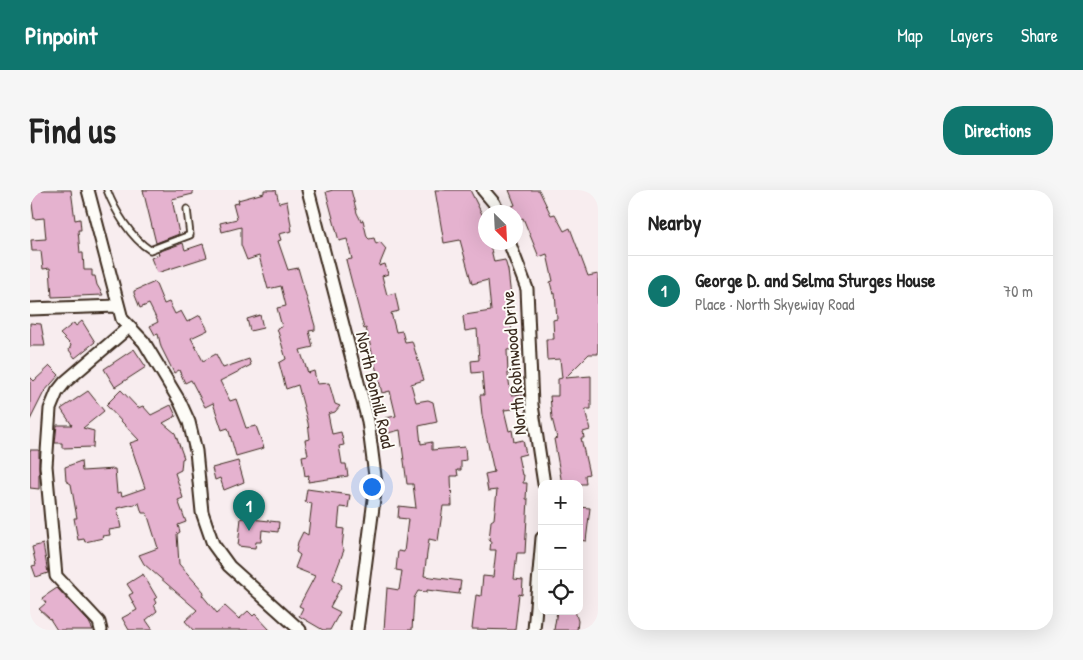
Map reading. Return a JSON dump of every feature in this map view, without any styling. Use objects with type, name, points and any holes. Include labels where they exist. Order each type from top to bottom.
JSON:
[{"type":"street","points":[[88,190],[113,280],[117,306],[122,319],[148,349],[180,402],[189,422],[196,451],[202,512],[213,544],[229,566],[300,630]]},
{"type":"street","name":"North Bonhill Road","points":[[308,190],[368,421],[376,484],[357,630]]},
{"type":"street","points":[[483,190],[495,205]]},
{"type":"street","name":"North Robinwood Drive","points":[[513,250],[527,289],[532,405],[543,480]]},
{"type":"street","points":[[30,309],[117,306]]},
{"type":"street","points":[[101,630],[98,622],[56,576],[46,466],[50,409],[57,392],[65,382],[129,327]]},
{"type":"street","points":[[534,630],[539,570]]},
{"type":"lane","points":[[107,190],[139,242],[150,250],[190,235],[187,209]]},
{"type":"building","points":[[30,190],[71,190],[75,220],[80,219],[81,230],[78,230],[80,253],[83,253],[84,270],[92,270],[92,276],[95,276],[97,285],[103,295],[52,297],[50,268],[43,269],[41,251],[32,251],[31,240],[46,239],[44,218],[34,219]]},
{"type":"building","points":[[143,190],[193,190],[193,194],[172,199],[179,234],[156,243]]},
{"type":"building","points":[[264,190],[276,190],[279,203],[287,201],[292,231],[279,234],[281,240],[278,241],[288,270],[298,268],[315,326],[315,330],[309,331],[313,347],[300,350],[308,373],[314,371],[317,384],[329,383],[335,404],[340,406],[335,412],[328,414],[332,434],[341,432],[344,445],[339,446],[342,464],[346,464],[348,476],[308,482],[309,475],[305,476],[302,456],[308,455],[305,440],[310,439],[308,423],[298,385],[286,389],[279,363],[286,359],[277,328],[282,327],[277,308],[286,306],[281,286],[268,289],[259,256],[247,260],[241,245],[241,227],[222,232],[220,223],[237,219],[233,204],[239,203],[238,200],[264,193]]},
{"type":"building","points":[[351,190],[357,213],[361,221],[363,220],[367,237],[369,239],[374,238],[376,244],[380,242],[386,249],[379,266],[385,264],[388,274],[382,276],[387,295],[395,293],[399,311],[391,313],[396,332],[402,331],[405,342],[412,341],[424,380],[411,384],[416,402],[428,400],[433,402],[437,422],[419,426],[421,444],[432,442],[432,450],[465,447],[466,460],[461,461],[461,470],[457,470],[458,476],[451,476],[452,506],[443,506],[438,541],[429,539],[424,576],[461,581],[459,594],[427,590],[427,592],[418,591],[414,598],[412,630],[384,630],[387,588],[399,590],[402,571],[396,570],[398,551],[404,552],[408,519],[398,518],[399,506],[416,508],[413,484],[407,484],[400,430],[388,433],[385,418],[396,416],[390,391],[382,393],[366,328],[364,329],[346,260],[352,259],[347,239],[339,241],[326,192]]},
{"type":"building","points":[[435,190],[470,190],[478,206],[478,250],[491,250],[494,262],[505,260],[508,270],[512,306],[509,306],[512,333],[515,333],[516,349],[507,350],[508,375],[511,395],[522,394],[523,408],[504,410],[509,431],[512,430],[514,442],[523,440],[526,454],[518,456],[522,475],[524,475],[523,483],[527,483],[526,499],[528,499],[525,553],[517,553],[514,579],[523,580],[522,595],[519,594],[515,630],[472,629],[476,595],[481,596],[483,576],[493,577],[496,550],[490,550],[491,541],[489,541],[491,521],[494,519],[497,490],[488,491],[485,474],[494,472],[482,415],[480,395],[484,395],[482,372],[472,373],[471,361],[479,360],[477,329],[465,331],[463,317],[465,315],[491,311],[488,280],[472,284],[460,240],[444,243]]},
{"type":"building","points":[[509,190],[539,190],[551,215],[555,214],[564,231],[570,228],[588,276],[598,274],[598,354],[589,354],[565,378],[591,376],[591,409],[585,409],[590,430],[583,432],[584,438],[581,438],[589,474],[585,475],[586,484],[583,484],[583,480],[561,480],[554,439],[557,438],[552,418],[550,396],[558,396],[558,379],[562,378],[560,359],[547,360],[546,339],[554,339],[553,320],[557,319],[555,293],[553,294],[550,282],[553,281],[547,254],[539,257],[523,218],[523,205],[515,205]]},
{"type":"building","points":[[183,243],[185,250],[203,244],[207,257],[157,273],[151,258],[159,255],[158,252]]},
{"type":"building","points":[[155,282],[164,304],[169,302],[175,314],[181,311],[187,322],[200,315],[208,330],[191,338],[203,361],[216,354],[223,368],[249,359],[251,365],[220,381],[230,401],[236,399],[246,428],[256,426],[264,448],[236,456],[228,428],[222,430],[213,403],[205,407],[191,380],[185,383],[179,370],[174,373],[161,347],[158,334],[155,335],[150,326],[158,322],[149,304],[140,308],[134,293],[134,291]]},
{"type":"building","points":[[260,315],[263,328],[250,331],[247,319]]},
{"type":"building","points":[[82,321],[95,342],[75,358],[69,350],[71,345],[60,334],[74,323],[76,326]]},
{"type":"building","points":[[30,323],[41,324],[45,346],[30,346]]},
{"type":"building","points":[[134,349],[146,367],[115,387],[104,369]]},
{"type":"building","points":[[50,366],[59,375],[44,392],[30,420],[30,377],[34,381]]},
{"type":"building","points":[[121,390],[138,408],[143,406],[151,415],[171,405],[176,416],[163,423],[175,433],[184,458],[182,459],[181,470],[175,473],[183,498],[178,500],[186,522],[178,525],[180,532],[177,534],[179,564],[204,592],[202,595],[217,613],[225,606],[239,619],[248,611],[253,616],[255,614],[270,630],[193,630],[185,621],[197,610],[144,564],[139,555],[158,548],[147,513],[142,513],[139,503],[117,508],[121,528],[109,530],[110,535],[85,542],[84,539],[78,540],[74,518],[77,518],[71,484],[66,481],[65,467],[81,461],[82,471],[115,469],[117,493],[121,492],[122,496],[145,488],[130,443],[139,440],[106,405]]},
{"type":"building","points":[[88,391],[104,411],[83,428],[94,431],[93,447],[62,448],[62,443],[55,443],[57,425],[72,425],[61,409]]},
{"type":"building","points":[[30,450],[39,450],[39,489],[30,488]]},
{"type":"building","points":[[238,461],[244,482],[224,490],[220,478],[215,480],[212,468]]},
{"type":"building","points":[[307,489],[350,495],[348,508],[340,507],[338,528],[344,529],[342,547],[344,550],[333,579],[342,585],[330,607],[340,612],[330,630],[323,630],[299,616],[303,608],[299,606],[315,576],[295,568],[300,555],[296,552],[298,542],[303,532],[308,535],[312,503],[305,502]]},
{"type":"building","points":[[583,507],[590,508],[586,541],[583,541]]},
{"type":"building","points":[[241,518],[279,522],[278,532],[262,530],[261,542],[256,542],[255,548],[238,546]]},
{"type":"building","points":[[43,544],[48,573],[36,577],[32,566],[36,565],[32,547]]},
{"type":"building","points":[[143,574],[157,598],[154,599],[156,603],[154,605],[157,611],[146,620],[153,630],[129,630],[122,618],[137,610],[129,595],[133,593],[127,584]]},
{"type":"building","points":[[57,588],[89,622],[93,630],[57,630],[50,619],[39,609],[46,603],[42,598]]},
{"type":"building","points":[[556,615],[576,615],[577,630],[554,630]]},
{"type":"place","name":"George D. and Selma Sturges House","points":[[249,531]]}]
